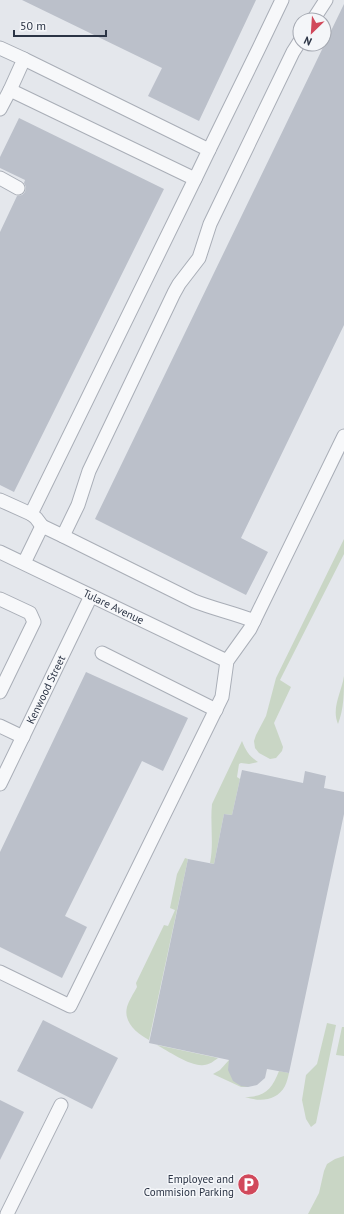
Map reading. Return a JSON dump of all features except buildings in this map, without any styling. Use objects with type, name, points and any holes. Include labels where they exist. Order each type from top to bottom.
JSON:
[{"type":"street","points":[[31,514],[260,48],[282,0]]},
{"type":"street","points":[[318,12],[326,0]]},
{"type":"street","points":[[0,48],[209,150]]},
{"type":"street","points":[[63,536],[78,505],[89,471],[114,417],[174,293],[198,258],[210,224],[293,52]]},
{"type":"street","points":[[0,109],[24,60]]},
{"type":"street","points":[[10,90],[195,179]]},
{"type":"street","points":[[0,178],[18,188]]},
{"type":"street","points":[[0,972],[70,1006],[222,697],[227,661],[254,621],[344,436]]},
{"type":"street","points":[[0,500],[31,514],[42,526],[194,601],[208,607],[234,613],[254,621]]},
{"type":"street","points":[[24,563],[42,526]]},
{"type":"street","name":"Tulare Avenue","points":[[0,552],[227,661]]},
{"type":"street","name":"Kenwood Street","points":[[0,784],[92,596]]},
{"type":"street","points":[[0,598],[30,613],[34,622],[0,692]]},
{"type":"street","points":[[102,653],[216,710]]},
{"type":"street","points":[[0,726],[23,737]]},
{"type":"street","points":[[7,1214],[61,1105]]},
{"type":"green space","points":[[344,539],[344,554],[280,680],[291,687],[274,723],[283,747],[282,751],[276,758],[270,759],[259,753],[255,748],[254,741],[256,735],[266,716],[276,678]]},
{"type":"green space","points":[[344,676],[343,706],[338,724],[336,718],[336,706]]},
{"type":"green space","points":[[242,741],[248,753],[258,762],[239,764],[237,777],[240,779],[232,815],[224,814],[214,864],[210,863],[212,849],[212,804]]},
{"type":"green space","points":[[185,858],[188,859],[149,1040],[140,1035],[129,1023],[126,1013],[127,1007],[137,987],[136,983],[164,925],[168,926],[175,910],[170,908],[177,874]]},
{"type":"green space","points":[[327,1023],[336,1025],[316,1123],[311,1127],[306,1119],[302,1100],[306,1075],[317,1064]]},
{"type":"green space","points":[[342,1027],[344,1027],[344,1056],[336,1055]]},
{"type":"green space","points":[[157,1045],[218,1058],[211,1063],[204,1065],[193,1064]]},
{"type":"green space","points":[[229,1060],[248,1087],[241,1087],[213,1074],[220,1070]]},
{"type":"green space","points":[[279,1071],[289,1073],[285,1086],[277,1095],[262,1100],[245,1097],[263,1094],[267,1091],[274,1083]]},
{"type":"green space","points":[[344,1156],[344,1214],[308,1214],[319,1193],[327,1164]]},
{"type":"place","name":"Employee and Commision Parking","points":[[249,1185]]}]
